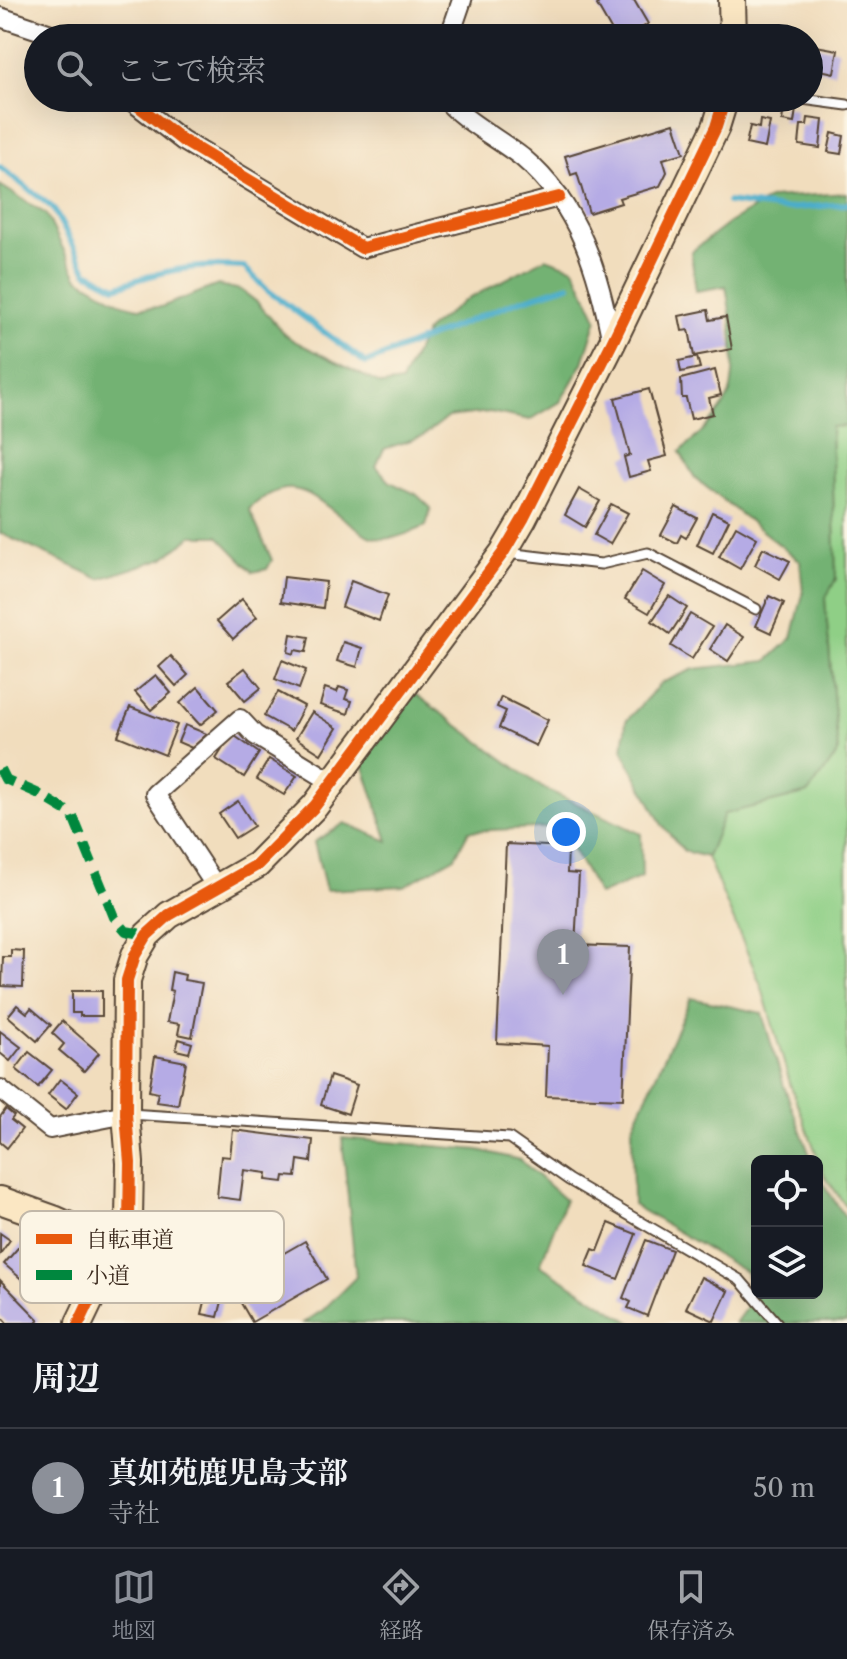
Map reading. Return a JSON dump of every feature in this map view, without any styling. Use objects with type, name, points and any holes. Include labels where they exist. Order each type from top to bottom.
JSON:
[{"type":"street","points":[[454,24],[462,0]]},
{"type":"street","points":[[732,0],[733,24]]},
{"type":"street","points":[[0,17],[24,25]]},
{"type":"street","points":[[146,112],[182,140],[362,248],[559,197]]},
{"type":"street","points":[[463,112],[523,159],[559,197],[581,232],[594,263],[612,343]]},
{"type":"street","points":[[129,1211],[127,980],[135,955],[147,935],[169,915],[257,865],[315,806],[503,553],[612,343],[721,112]]},
{"type":"street","points":[[217,888],[155,794],[240,719],[255,735],[332,782]]},
{"type":"street","points":[[0,1089],[50,1129],[126,1114]]},
{"type":"street","points":[[0,1200],[31,1211]]},
{"type":"street","points":[[79,1323],[89,1303]]},
{"type":"lane","points":[[823,102],[847,105]]},
{"type":"lane","points":[[503,553],[601,564],[648,553],[756,609]]},
{"type":"lane","points":[[126,1114],[509,1138],[569,1180],[740,1280],[777,1323]]},
{"type":"green space","points":[[0,185],[46,214],[77,277],[123,304],[139,308],[161,307],[218,285],[241,290],[258,303],[283,333],[294,341],[382,385],[401,382],[427,330],[464,301],[546,258],[574,268],[597,318],[583,363],[560,402],[530,420],[490,412],[448,417],[423,436],[384,449],[376,466],[390,482],[416,494],[431,508],[426,526],[393,538],[372,537],[305,492],[280,490],[249,509],[272,560],[267,569],[253,572],[218,536],[192,536],[164,558],[100,579],[0,533]]},
{"type":"green space","points":[[847,193],[847,426],[831,427],[836,579],[825,599],[838,753],[808,793],[724,814],[707,857],[684,851],[662,825],[623,751],[626,721],[661,683],[694,669],[767,661],[792,638],[803,594],[800,561],[695,478],[680,452],[724,405],[731,388],[733,364],[726,286],[696,291],[691,252],[729,223],[771,198]]},
{"type":"green space","points":[[831,426],[847,426],[847,1208],[825,1176],[823,1155],[817,1155],[791,1087],[761,985],[707,857],[724,814],[808,793],[838,753],[825,599],[836,578]]},
{"type":"green space","points":[[415,694],[543,788],[641,834],[642,877],[599,895],[560,827],[469,831],[455,857],[404,886],[326,890],[314,842],[345,823],[388,841],[362,761]]},
{"type":"green space","points":[[691,998],[762,1013],[784,1086],[810,1155],[751,1155],[751,1299],[823,1299],[823,1183],[847,1220],[847,1323],[735,1323],[746,1308],[747,1273],[633,1205],[632,1128]]},
{"type":"green space","points":[[342,1138],[479,1150],[520,1160],[565,1200],[540,1265],[632,1323],[303,1323],[323,1310],[356,1277]]},
{"type":"building","points":[[601,0],[634,0],[648,24],[608,24],[597,5]]},
{"type":"building","points":[[823,47],[838,50],[834,73],[823,71]]},
{"type":"building","points":[[783,112],[796,112],[794,123],[782,121]]},
{"type":"building","points":[[808,118],[823,120],[820,148],[799,145],[801,125],[807,125]]},
{"type":"building","points":[[760,120],[770,122],[765,148],[746,144],[750,126],[759,128]]},
{"type":"building","points":[[674,123],[684,153],[663,159],[667,172],[660,186],[619,198],[621,203],[589,213],[577,173],[571,175],[565,156]]},
{"type":"building","points":[[832,133],[844,136],[841,154],[828,152]]},
{"type":"building","points":[[708,310],[710,320],[726,317],[732,349],[694,356],[689,330],[682,331],[679,316]]},
{"type":"building","points":[[697,357],[700,368],[681,372],[679,361]]},
{"type":"building","points":[[715,370],[721,395],[709,398],[713,414],[691,419],[686,398],[682,398],[681,379]]},
{"type":"building","points":[[649,389],[667,456],[648,461],[651,471],[629,477],[624,457],[630,455],[615,398]]},
{"type":"building","points":[[579,489],[600,501],[585,527],[565,515]]},
{"type":"building","points":[[611,504],[628,513],[610,544],[594,535]]},
{"type":"building","points":[[676,507],[697,518],[686,538],[681,535],[677,543],[661,535]]},
{"type":"building","points":[[712,512],[729,520],[713,553],[697,545]]},
{"type":"building","points":[[736,526],[757,538],[740,569],[719,557]]},
{"type":"building","points":[[763,548],[790,561],[780,579],[755,565]]},
{"type":"building","points":[[642,571],[665,585],[649,613],[625,599]]},
{"type":"building","points":[[284,577],[326,582],[323,608],[281,602]]},
{"type":"building","points":[[351,581],[388,595],[379,621],[342,607]]},
{"type":"building","points":[[669,596],[687,608],[670,634],[652,621]]},
{"type":"building","points":[[769,596],[784,603],[771,633],[756,626]]},
{"type":"building","points":[[242,599],[257,617],[233,639],[217,621]]},
{"type":"building","points":[[690,614],[712,627],[692,659],[671,646]]},
{"type":"building","points":[[725,625],[744,637],[728,661],[710,649]]},
{"type":"building","points":[[291,634],[309,637],[306,652],[288,652]]},
{"type":"building","points":[[343,642],[362,648],[357,667],[337,661]]},
{"type":"building","points":[[171,656],[188,675],[176,686],[159,667]]},
{"type":"building","points":[[282,660],[306,670],[299,689],[275,679]]},
{"type":"building","points":[[245,668],[261,688],[245,701],[228,681]]},
{"type":"building","points":[[156,675],[171,693],[151,710],[135,692]]},
{"type":"building","points":[[198,687],[218,710],[200,725],[180,703]]},
{"type":"building","points":[[339,687],[348,690],[345,699],[352,701],[348,714],[320,705],[325,688],[337,692]]},
{"type":"building","points":[[278,692],[304,706],[291,731],[264,716]]},
{"type":"building","points":[[501,697],[548,720],[536,746],[499,728],[506,711],[497,707]]},
{"type":"building","points":[[130,707],[177,725],[165,755],[118,736]]},
{"type":"building","points":[[312,712],[337,728],[321,754],[296,738]]},
{"type":"building","points":[[185,725],[207,734],[192,748],[178,742]]},
{"type":"building","points":[[232,734],[259,753],[244,777],[216,759]]},
{"type":"building","points":[[269,759],[297,776],[284,795],[257,779]]},
{"type":"building","points":[[238,801],[254,826],[235,838],[219,814]]},
{"type":"building","points":[[506,844],[568,847],[567,873],[579,874],[575,945],[630,947],[623,1099],[546,1096],[548,1046],[497,1043]]},
{"type":"building","points":[[11,950],[24,951],[23,987],[2,986],[3,957],[11,957]]},
{"type":"building","points":[[172,972],[185,975],[184,980],[202,983],[192,1037],[178,1034],[180,1024],[167,1022],[173,991],[169,990]]},
{"type":"building","points":[[72,991],[102,991],[102,1016],[72,1013]]},
{"type":"building","points":[[17,1005],[27,1013],[31,1008],[51,1025],[37,1041],[8,1016]]},
{"type":"building","points":[[62,1021],[99,1053],[84,1071],[59,1050],[64,1044],[52,1033]]},
{"type":"building","points":[[0,1031],[21,1047],[10,1061],[0,1053]]},
{"type":"building","points":[[179,1039],[192,1043],[189,1053],[176,1050]]},
{"type":"building","points":[[29,1052],[52,1070],[38,1087],[16,1069]]},
{"type":"building","points":[[155,1056],[186,1062],[178,1105],[156,1102],[158,1093],[149,1091]]},
{"type":"building","points":[[330,1076],[357,1085],[348,1114],[321,1105]]},
{"type":"building","points":[[60,1079],[78,1093],[66,1109],[48,1095]]},
{"type":"building","points":[[6,1109],[14,1116],[11,1120],[22,1129],[7,1148],[0,1142],[0,1117]]},
{"type":"building","points":[[233,1130],[313,1140],[311,1162],[298,1160],[296,1177],[284,1176],[283,1182],[266,1180],[267,1173],[244,1170],[240,1200],[217,1197],[221,1156],[230,1157]]},
{"type":"building","points":[[609,1223],[636,1234],[618,1279],[586,1266],[593,1249],[598,1251]]},
{"type":"building","points":[[0,1233],[10,1240],[0,1254]]},
{"type":"building","points":[[646,1240],[672,1250],[647,1316],[628,1308],[631,1302],[623,1298]]},
{"type":"building","points":[[305,1241],[327,1279],[252,1322],[241,1303],[284,1303],[284,1253]]},
{"type":"building","points":[[20,1245],[20,1278],[4,1264]]},
{"type":"building","points":[[701,1277],[728,1291],[714,1321],[686,1308]]},
{"type":"building","points":[[0,1280],[39,1320],[36,1323],[7,1323],[0,1315]]},
{"type":"building","points":[[205,1303],[222,1303],[218,1317],[202,1314]]},
{"type":"waterway","points":[[0,167],[53,208],[87,272],[116,287],[178,270],[209,266],[244,267],[267,290],[366,363],[515,302],[569,285]]},
{"type":"waterway","points":[[728,202],[784,209],[847,204]]},
{"type":"marked path","points":[[0,769],[5,779],[37,793],[72,814],[114,917],[126,931],[147,935]]},
{"type":"cycle path","points":[[146,112],[182,140],[362,248],[559,197]]},
{"type":"cycle path","points":[[129,1211],[127,980],[135,955],[147,935],[169,915],[257,865],[315,806],[503,553],[612,343],[721,112]]},
{"type":"cycle path","points":[[79,1323],[89,1303]]},
{"type":"place","name":"真如苑鹿児島支部","points":[[563,995]]}]
